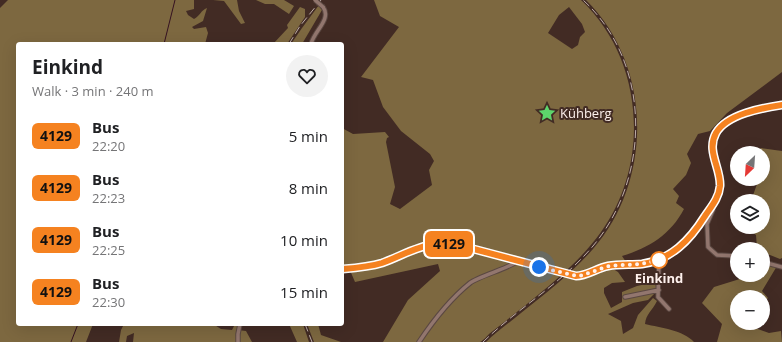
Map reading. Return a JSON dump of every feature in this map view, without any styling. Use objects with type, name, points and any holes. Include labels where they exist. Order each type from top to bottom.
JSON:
[{"type":"street","points":[[312,42],[314,35],[326,18],[326,12],[323,7],[315,0]]},
{"type":"street","points":[[344,269],[382,263],[428,245],[438,244],[456,245],[565,274],[580,276],[609,266],[640,264],[659,260],[671,254],[686,242],[702,222],[713,204],[720,188],[713,150],[714,139],[718,131],[725,123],[738,116],[767,107],[782,105]]},
{"type":"street","points":[[713,204],[713,210],[707,224],[708,247],[717,255],[730,256]]},
{"type":"street","points":[[659,260],[658,297],[668,309]]},
{"type":"street","points":[[419,342],[444,308],[471,283],[495,271],[515,264],[517,261]]},
{"type":"street","points":[[770,264],[782,267]]},
{"type":"street","points":[[625,297],[658,290]]},
{"type":"street","points":[[238,342],[240,326]]},
{"type":"shaded area","points":[[8,0],[194,0],[194,9],[186,11],[188,15],[194,19],[207,8],[203,21],[192,27],[194,29],[206,27],[208,33],[206,42],[16,42],[16,326],[92,326],[86,342],[0,342],[0,8]]},
{"type":"shaded area","points":[[213,0],[237,0],[239,11],[245,23],[241,24],[224,1]]},
{"type":"shaded area","points":[[256,0],[284,0],[294,6],[289,14],[274,4],[265,4]]},
{"type":"shaded area","points":[[374,0],[581,0],[602,24],[618,51],[628,81],[633,112],[633,144],[628,175],[617,205],[601,232],[585,252],[567,270],[480,342],[383,342],[408,300],[440,271],[438,264],[355,282],[349,268],[344,269],[344,129],[353,134],[385,132],[389,137],[387,138],[386,142],[395,187],[390,204],[400,209],[432,185],[429,170],[434,161],[430,154],[401,131],[383,107],[373,80],[361,77],[399,27],[380,16]],"holes":[[[569,7],[582,24],[585,32],[580,37],[578,45],[572,49],[548,33],[559,15]]]},
{"type":"shaded area","points":[[586,0],[782,0],[782,72],[727,113],[710,131],[698,134],[687,154],[691,163],[686,175],[673,189],[679,196],[676,203],[684,209],[679,218],[666,233],[658,239],[641,249],[622,256],[628,265],[609,264],[583,272],[584,274],[610,267],[618,272],[625,282],[612,283],[604,288],[604,293],[611,308],[622,302],[622,292],[637,286],[655,282],[657,291],[648,300],[633,303],[608,314],[621,321],[623,334],[633,328],[638,315],[653,298],[657,301],[648,315],[645,324],[678,332],[694,342],[486,342],[585,258],[613,221],[627,190],[635,157],[637,123],[633,89],[624,56],[608,26]]},
{"type":"shaded area","points":[[319,5],[322,7],[322,10],[303,42],[292,42]]},
{"type":"shaded area","points":[[300,7],[305,9],[305,17],[288,42],[275,42],[288,28],[287,25]]},
{"type":"shaded area","points":[[770,149],[782,151],[782,258],[780,259],[770,255],[770,242],[757,242],[755,234],[770,234],[770,194],[753,194],[756,186],[770,186]]},
{"type":"shaded area","points":[[770,264],[777,266],[770,278]]},
{"type":"shaded area","points":[[730,282],[767,282],[763,290],[730,290],[730,330],[761,330],[769,333],[781,331],[782,342],[717,342],[722,324],[702,303],[714,287]]},
{"type":"shaded area","points":[[123,326],[216,326],[221,329],[232,330],[234,326],[239,326],[238,330],[246,331],[252,342],[133,342],[134,333],[127,336],[126,342],[119,342]]},
{"type":"shaded area","points":[[290,326],[304,326],[309,342],[297,342]]},
{"type":"shaded area","points":[[308,326],[319,326],[321,335],[341,342],[314,342]]},
{"type":"waterway","points":[[164,42],[175,0]]},
{"type":"waterway","points":[[71,342],[77,326]]},
{"type":"railway","points":[[290,42],[300,26],[321,0]]},
{"type":"railway","points":[[483,342],[581,260],[593,246],[612,218],[626,187],[634,154],[636,121],[632,87],[622,55],[606,26],[583,0]]},
{"type":"railway","points":[[306,326],[312,342]]},
{"type":"bus line","name":"4129","points":[[344,269],[382,263],[433,244],[448,244],[466,247],[556,272],[576,276],[580,276],[603,267],[645,264],[659,260],[671,254],[686,242],[702,222],[716,199],[720,188],[720,182],[714,158],[713,146],[714,139],[718,131],[725,123],[738,116],[767,107],[782,105]]},
{"type":"place","name":"Kühberg","points":[[547,113]]},
{"type":"place","name":"Einkind","points":[[659,260]]},
{"type":"route","points":[[539,267],[580,276],[603,267],[645,264],[659,260]]}]
